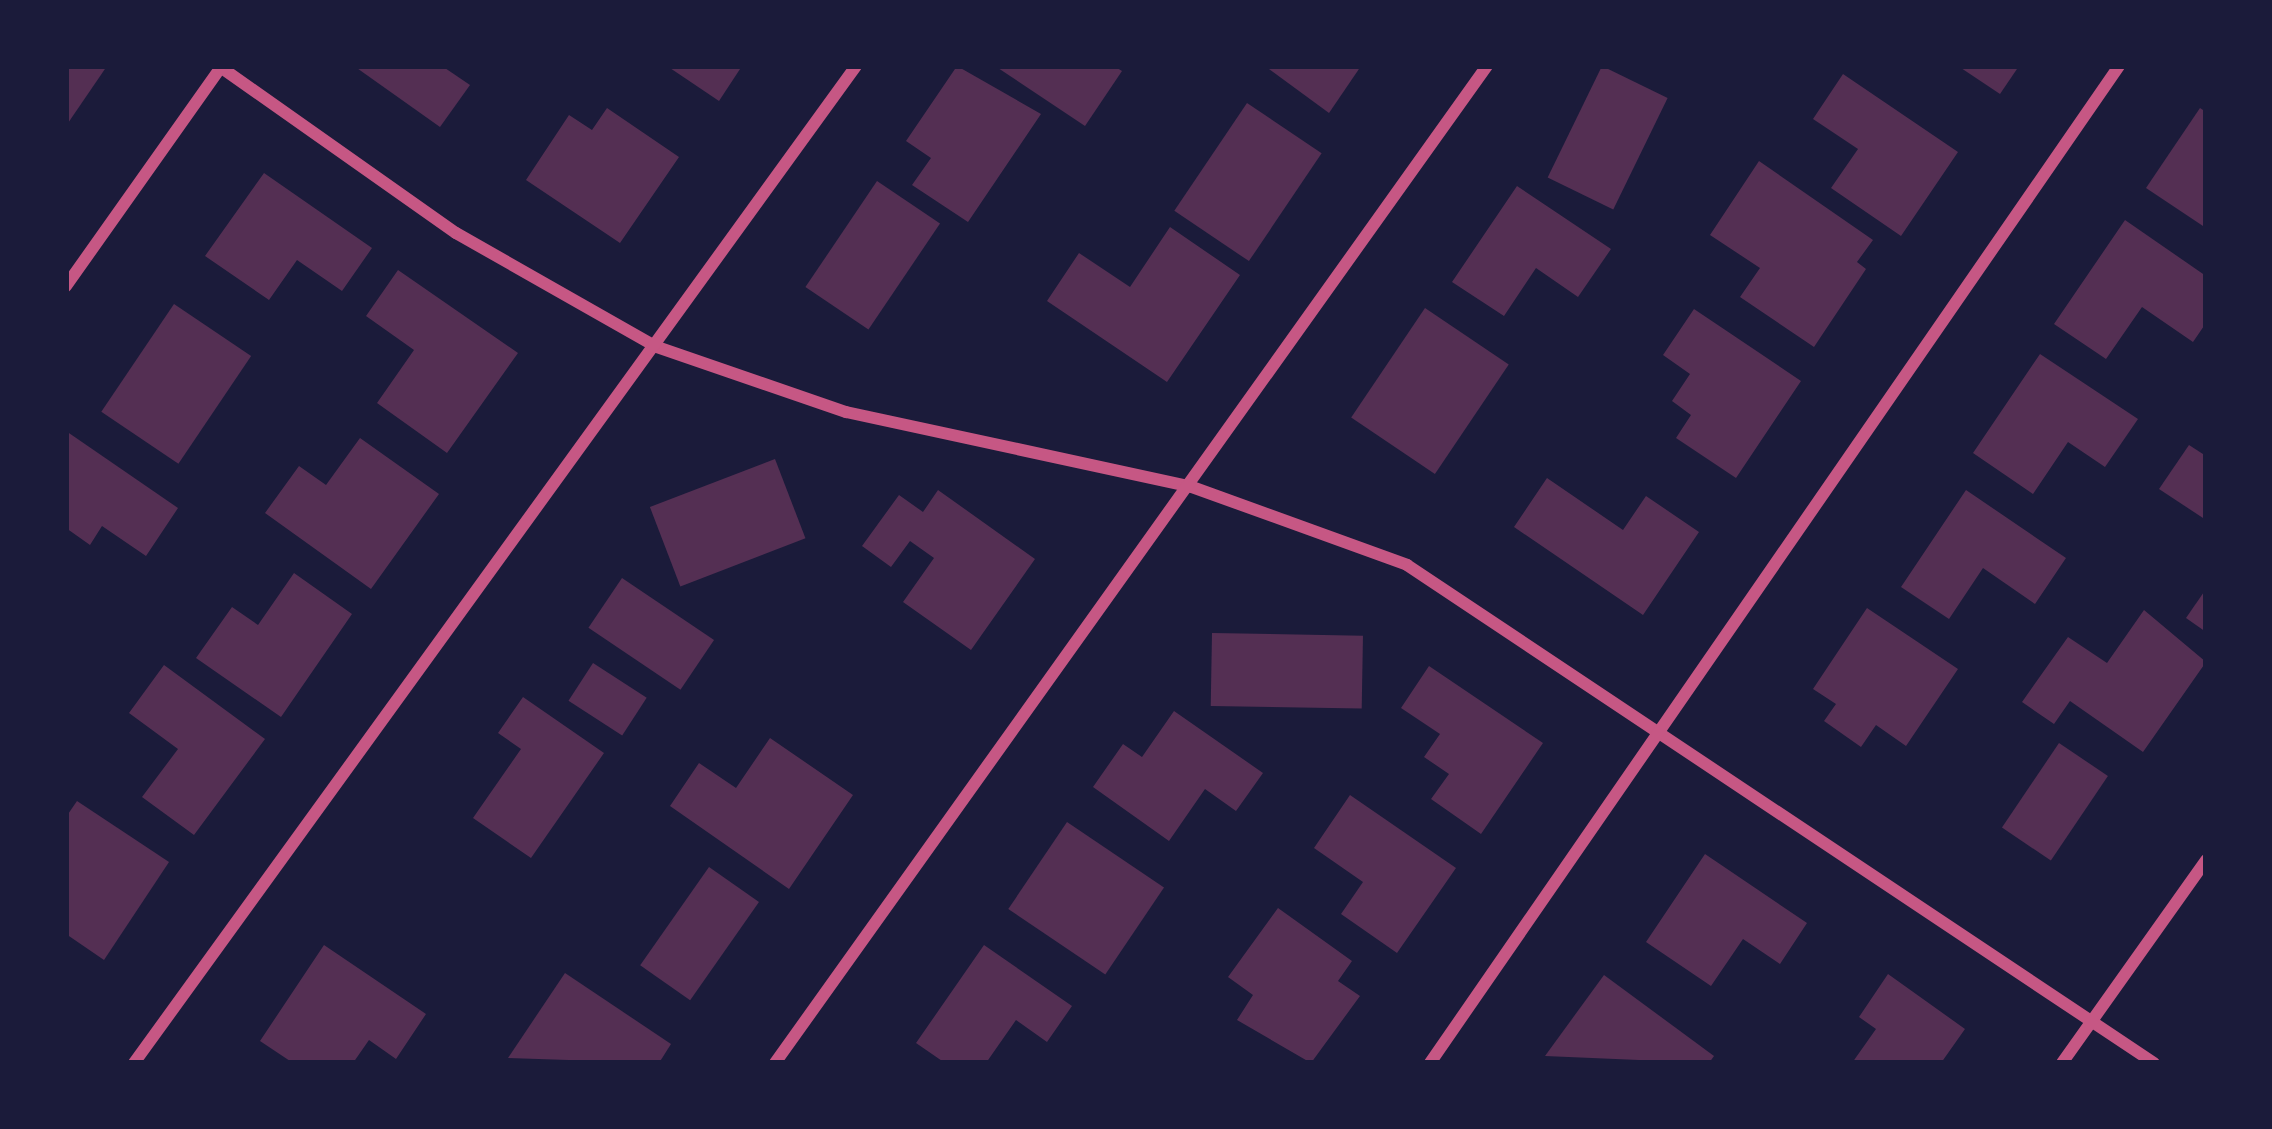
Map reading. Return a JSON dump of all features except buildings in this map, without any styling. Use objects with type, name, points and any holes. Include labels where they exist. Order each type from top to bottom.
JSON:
[{"type":"street","points":[[66,286],[221,66],[456,233],[656,347],[846,412],[1192,487],[1407,566],[1665,731],[2155,1063]]},
{"type":"street","points":[[134,1063],[856,66]]},
{"type":"street","points":[[775,1063],[1192,487],[1487,66]]},
{"type":"street","points":[[1430,1063],[1665,731],[2119,66]]},
{"type":"street","points":[[2062,1063],[2206,860]]}]
